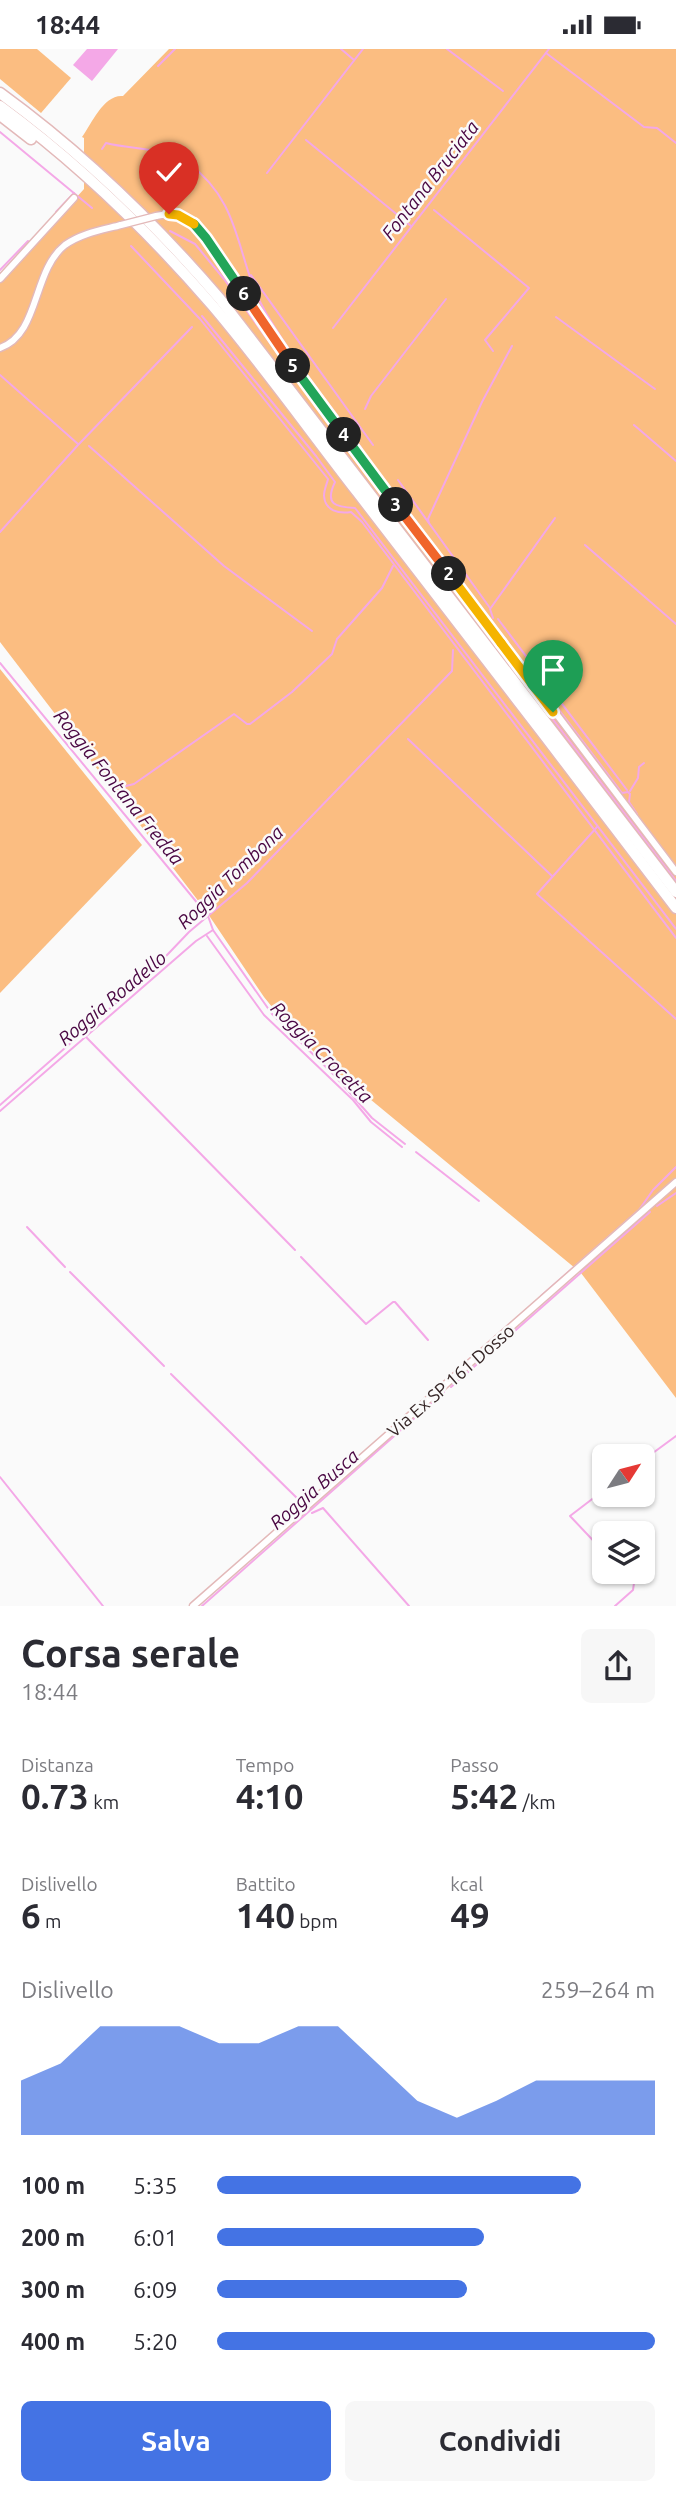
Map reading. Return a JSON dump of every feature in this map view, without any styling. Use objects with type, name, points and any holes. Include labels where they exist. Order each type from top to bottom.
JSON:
[{"type":"highway","points":[[0,87],[51,128],[141,214],[220,299],[676,892]]},
{"type":"highway","points":[[0,93],[70,148]]},
{"type":"highway","points":[[0,106],[64,156],[130,217],[213,307],[293,407],[676,908]]},
{"type":"highway","points":[[0,115],[62,164],[143,237],[293,407]]},
{"type":"street","points":[[0,279],[74,198]]},
{"type":"street","points":[[0,348],[13,341],[23,329],[46,270],[58,252],[80,236],[156,216],[178,215],[192,223],[201,231],[293,366],[676,872]]},
{"type":"street","name":"Via Ex SP 161 Dosso","points":[[193,1606],[676,1182]]},
{"type":"shaded area","points":[[0,49],[37,49],[71,78],[41,113],[0,79]]},
{"type":"shaded area","points":[[87,49],[118,49],[92,81],[73,65]]},
{"type":"shaded area","points":[[169,49],[676,49],[676,1398],[581,1273],[319,1057],[285,1023],[264,997],[206,911],[0,642],[0,282],[84,189],[82,137],[99,110],[110,100],[123,96]]},
{"type":"shaded area","points":[[0,669],[142,845],[0,993]]},
{"type":"waterway","points":[[158,66],[175,49]]},
{"type":"waterway","points":[[341,49],[354,60]]},
{"type":"waterway","points":[[267,173],[363,49]]},
{"type":"waterway","points":[[447,49],[503,91]]},
{"type":"waterway","name":"Fontana Bruciata","points":[[333,328],[549,49]]},
{"type":"waterway","points":[[546,53],[644,127],[657,128],[676,143]]},
{"type":"waterway","points":[[0,132],[92,208]]},
{"type":"waterway","points":[[306,140],[411,226]]},
{"type":"waterway","points":[[102,149],[106,143],[170,155],[189,164],[207,180],[229,215],[256,293],[266,313],[300,365],[362,449]]},
{"type":"waterway","points":[[56,212],[74,193]]},
{"type":"waterway","points":[[434,210],[529,288],[485,340],[493,351]]},
{"type":"waterway","points":[[170,231],[195,244],[224,279],[334,432],[676,881]]},
{"type":"waterway","points":[[0,270],[28,241]]},
{"type":"waterway","points":[[131,246],[200,319],[328,479],[324,496],[327,505],[337,512],[351,512],[362,522],[676,938]]},
{"type":"waterway","points":[[251,275],[373,445]]},
{"type":"waterway","points":[[365,409],[371,396],[446,299]]},
{"type":"waterway","points":[[202,316],[335,482],[331,500],[342,507],[355,508],[676,929]]},
{"type":"waterway","points":[[556,317],[655,389]]},
{"type":"waterway","points":[[0,532],[78,445],[192,327]]},
{"type":"waterway","points":[[429,523],[428,519],[482,402],[512,346]]},
{"type":"waterway","points":[[0,375],[78,444]]},
{"type":"waterway","points":[[634,425],[676,461]]},
{"type":"waterway","points":[[89,446],[224,566],[312,631]]},
{"type":"waterway","points":[[398,480],[490,608]]},
{"type":"waterway","points":[[392,490],[622,793],[630,794],[629,802],[637,814]]},
{"type":"waterway","name":"Roggia Tombona","points":[[493,618],[490,609],[555,518]]},
{"type":"waterway","points":[[585,545],[676,624]]},
{"type":"waterway","points":[[122,787],[134,784],[234,714],[250,724],[292,692],[332,654],[337,639],[382,588],[393,566]]},
{"type":"waterway","points":[[498,619],[627,790]]},
{"type":"waterway","name":"Roggia Tombona","points":[[0,1105],[147,976],[189,932],[247,883],[452,671],[453,650]]},
{"type":"waterway","name":"Roggia Fontana Fredda","points":[[0,663],[208,916],[213,930]]},
{"type":"waterway","points":[[408,739],[552,876]]},
{"type":"waterway","points":[[630,791],[638,778],[639,767],[644,763]]},
{"type":"waterway","points":[[597,827],[537,894],[676,1019]]},
{"type":"waterway","name":"Roggia Roadello","points":[[0,1111],[196,941],[213,930],[272,1014],[335,1076],[372,1118],[405,1144]]},
{"type":"waterway","name":"Roggia Crocetta","points":[[207,936],[264,1015],[353,1100],[371,1122],[402,1147]]},
{"type":"waterway","points":[[86,1037],[295,1250]]},
{"type":"waterway","name":"Roggia Roadello","points":[[416,1152],[479,1201]]},
{"type":"waterway","points":[[541,1296],[639,1210],[653,1190],[676,1167]]},
{"type":"waterway","name":"Roggia Busca","points":[[657,1206],[676,1193]]},
{"type":"waterway","name":"Roggia Busca","points":[[451,1387],[650,1212]]},
{"type":"waterway","points":[[27,1227],[65,1267]]},
{"type":"waterway","points":[[301,1257],[366,1324],[395,1302],[428,1340]]},
{"type":"waterway","points":[[70,1272],[164,1366]]},
{"type":"waterway","points":[[449,1377],[535,1302]]},
{"type":"waterway","points":[[171,1374],[302,1503]]},
{"type":"waterway","name":"Roggia Busca","points":[[202,1606],[444,1392]]},
{"type":"waterway","points":[[655,1451],[676,1436]]},
{"type":"waterway","points":[[0,1477],[103,1606]]},
{"type":"waterway","points":[[592,1499],[570,1516],[592,1539]]},
{"type":"waterway","points":[[312,1513],[323,1508],[409,1606]]},
{"type":"waterway","points":[[615,1606],[633,1590],[634,1584]]},
{"type":"route","points":[[169,214],[190,221],[202,233],[293,366],[553,712]]}]
